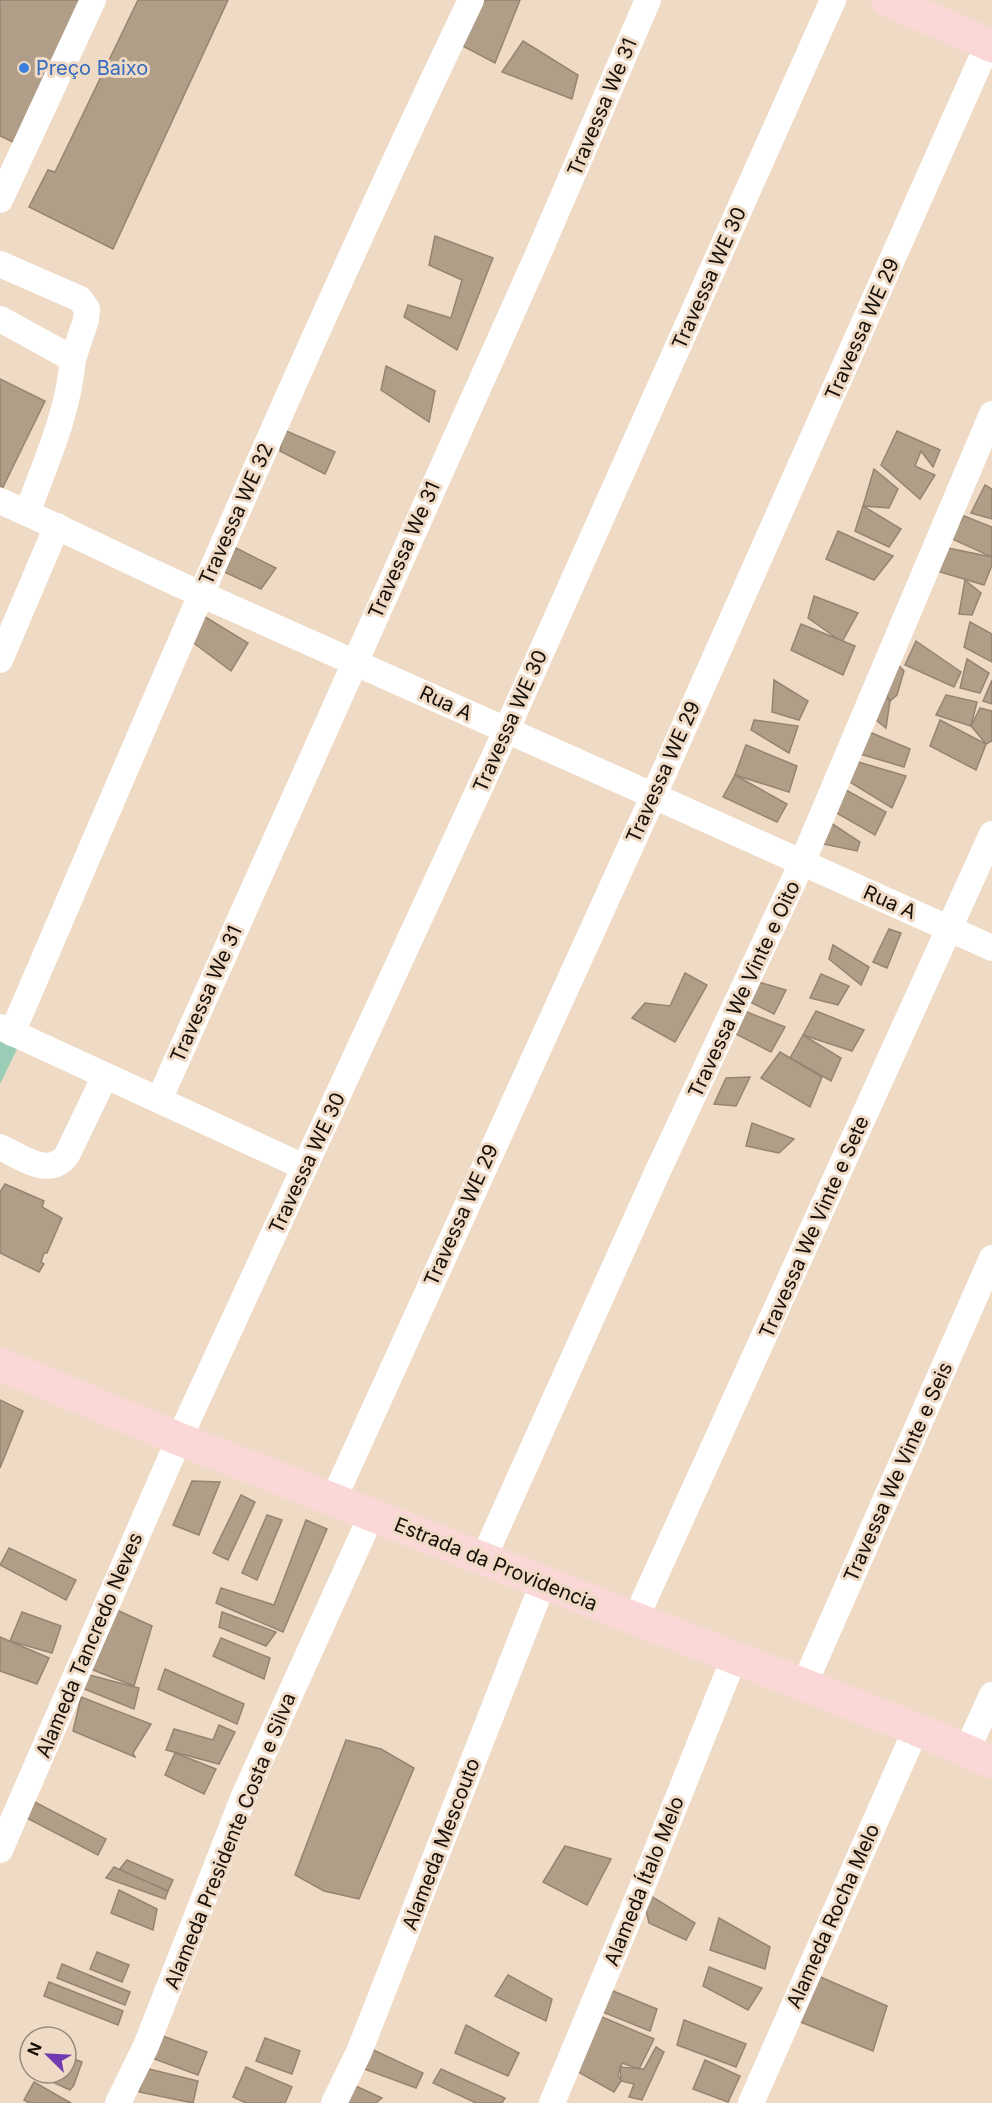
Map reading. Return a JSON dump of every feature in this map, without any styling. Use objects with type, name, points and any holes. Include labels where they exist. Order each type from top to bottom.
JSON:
[{"type":"main road","points":[[887,0],[927,8],[990,45]]},
{"type":"main road","name":"Estrada da Providencia","points":[[0,1365],[179,1439],[334,1498],[979,1756]]},
{"type":"street","points":[[0,200],[93,0]]},
{"type":"street","name":"Travessa WE 32","points":[[6,1030],[381,187],[471,0]]},
{"type":"street","name":"Travessa We 31","points":[[159,1100],[354,660],[536,259],[648,0]]},
{"type":"street","name":"Travessa WE 30","points":[[179,1439],[506,731],[833,0]]},
{"type":"street","name":"Travessa WE 29","points":[[334,1498],[653,797],[990,45]]},
{"type":"street","points":[[0,264],[80,299],[87,309],[86,320],[73,359],[70,387],[51,455],[27,513]]},
{"type":"street","points":[[0,319],[73,359]]},
{"type":"street","name":"Travessa We Vinte e Oito","points":[[483,1559],[651,1185],[802,863],[992,414]]},
{"type":"street","name":"Rua A","points":[[0,501],[201,594],[354,660],[506,731],[992,948]]},
{"type":"street","points":[[0,660],[57,526]]},
{"type":"street","name":"Travessa We Vinte e Sete","points":[[635,1620],[992,834]]},
{"type":"street","points":[[6,1030],[304,1167]]},
{"type":"street","points":[[0,1147],[41,1166],[52,1167],[60,1164],[67,1155],[105,1076]]},
{"type":"street","name":"Travessa We Vinte e Seis","points":[[804,1685],[992,1258]]},
{"type":"street","name":"Alameda Tancredo Neves","points":[[0,1850],[179,1439]]},
{"type":"street","name":"Alameda Presidente Costa e Silva","points":[[118,2103],[146,2046],[244,1796],[372,1514]]},
{"type":"street","name":"Alameda Mescouto","points":[[334,2103],[359,2052],[543,1583]]},
{"type":"street","name":"Alameda Ítalo Melo","points":[[552,2103],[642,1890],[734,1658]]},
{"type":"street","points":[[979,1756],[992,1695]]},
{"type":"street","name":"Alameda Rocha Melo","points":[[751,2103],[916,1729]]},
{"type":"green space","points":[[0,1041],[17,1049],[0,1084]]},
{"type":"building","name":"Preço Baixo","points":[[0,0],[81,0],[13,142],[0,136]]},
{"type":"building","points":[[138,0],[228,0],[113,249],[29,207],[48,170],[55,172]]},
{"type":"building","points":[[479,0],[520,0],[495,63],[457,43]]},
{"type":"building","points":[[523,41],[578,75],[572,99],[502,72]]},
{"type":"building","points":[[435,236],[493,258],[457,350],[404,317],[408,305],[451,318],[462,280],[429,265]]},
{"type":"building","points":[[386,366],[435,391],[429,422],[381,390]]},
{"type":"building","points":[[0,379],[45,401],[3,487],[0,486]]},
{"type":"building","points":[[284,430],[335,452],[325,474],[280,451]]},
{"type":"building","points":[[897,431],[940,450],[933,467],[921,451],[915,466],[935,475],[920,499],[881,465]]},
{"type":"building","points":[[874,469],[898,489],[889,508],[863,506]]},
{"type":"building","points":[[985,485],[992,489],[992,519],[971,513]]},
{"type":"building","points":[[863,506],[901,529],[889,547],[855,531]]},
{"type":"building","points":[[964,516],[992,527],[992,557],[950,538]]},
{"type":"building","points":[[838,531],[893,556],[874,580],[826,559]]},
{"type":"building","points":[[943,547],[992,557],[992,565],[984,585],[937,571]]},
{"type":"building","points":[[236,548],[276,568],[261,589],[222,571]]},
{"type":"building","points":[[965,580],[981,593],[972,615],[959,614]]},
{"type":"building","points":[[814,596],[858,613],[842,642],[808,618]]},
{"type":"building","points":[[197,612],[248,643],[231,671],[191,641]]},
{"type":"building","points":[[970,622],[992,634],[992,662],[964,647]]},
{"type":"building","points":[[801,624],[855,646],[843,675],[791,650]]},
{"type":"building","points":[[916,641],[961,672],[954,687],[905,665]]},
{"type":"building","points":[[967,659],[989,673],[980,693],[960,688]]},
{"type":"building","points":[[896,663],[904,671],[897,695],[890,701],[882,688]]},
{"type":"building","points":[[774,680],[808,701],[799,720],[772,712]]},
{"type":"building","points":[[992,680],[992,704],[983,701]]},
{"type":"building","points":[[875,691],[890,701],[886,728],[876,720]]},
{"type":"building","points":[[946,695],[977,702],[971,726],[936,715]]},
{"type":"building","points":[[980,708],[992,711],[992,741],[986,744],[971,726]]},
{"type":"building","points":[[754,720],[798,726],[789,753],[751,730]]},
{"type":"building","points":[[940,720],[986,744],[976,770],[930,746]]},
{"type":"building","points":[[867,731],[910,749],[904,767],[850,751]]},
{"type":"building","points":[[746,745],[797,766],[789,792],[735,775]]},
{"type":"building","points":[[855,761],[906,776],[892,808],[848,781]]},
{"type":"building","points":[[735,775],[787,804],[777,822],[723,797]]},
{"type":"building","points":[[844,789],[886,812],[875,835],[833,811]]},
{"type":"building","points":[[831,823],[860,842],[857,851],[823,844]]},
{"type":"building","points":[[889,929],[901,933],[887,968],[873,962]]},
{"type":"building","points":[[833,945],[869,967],[861,985],[829,959]]},
{"type":"building","points":[[685,973],[707,985],[675,1042],[632,1018],[645,1003],[670,1006]]},
{"type":"building","points":[[821,974],[849,986],[838,1005],[810,998]]},
{"type":"building","points":[[748,979],[786,990],[774,1014],[746,1000]]},
{"type":"building","points":[[742,1010],[785,1027],[771,1052],[732,1032]]},
{"type":"building","points":[[816,1011],[864,1030],[852,1051],[803,1035]]},
{"type":"building","points":[[803,1035],[841,1058],[831,1081],[790,1058]]},
{"type":"building","points":[[780,1052],[822,1077],[810,1107],[761,1078]]},
{"type":"building","points":[[750,1077],[736,1106],[714,1104],[726,1078]]},
{"type":"building","points":[[752,1123],[794,1139],[779,1153],[746,1146]]},
{"type":"building","points":[[5,1184],[44,1201],[42,1207],[62,1218],[47,1253],[44,1253],[41,1262],[44,1264],[39,1272],[0,1253],[0,1192]]},
{"type":"building","points":[[0,1400],[23,1411],[0,1468]]},
{"type":"building","points":[[192,1481],[220,1482],[199,1535],[173,1525]]},
{"type":"building","points":[[241,1495],[255,1502],[228,1560],[213,1553]]},
{"type":"building","points":[[267,1515],[282,1520],[257,1580],[242,1573]]},
{"type":"building","points":[[306,1520],[327,1529],[283,1632],[216,1603],[221,1588],[274,1605]]},
{"type":"building","points":[[9,1548],[76,1580],[66,1600],[0,1565]]},
{"type":"building","points":[[108,1606],[152,1626],[134,1686],[83,1666]]},
{"type":"building","points":[[22,1612],[61,1626],[52,1653],[10,1641]]},
{"type":"building","points":[[222,1612],[276,1632],[266,1646],[219,1627]]},
{"type":"building","points":[[0,1637],[49,1658],[37,1684],[0,1671]]},
{"type":"building","points":[[221,1638],[270,1658],[264,1679],[213,1656]]},
{"type":"building","points":[[165,1669],[244,1704],[237,1724],[158,1689]]},
{"type":"building","points":[[78,1672],[139,1688],[134,1709],[77,1686]]},
{"type":"building","points":[[81,1697],[151,1724],[133,1753],[135,1757],[73,1731]]},
{"type":"building","points":[[219,1725],[235,1732],[219,1764],[166,1750],[174,1729],[213,1740]]},
{"type":"building","points":[[346,1740],[381,1749],[414,1768],[359,1899],[324,1891],[295,1875]]},
{"type":"building","points":[[175,1753],[216,1769],[204,1794],[165,1775]]},
{"type":"building","points":[[25,1797],[106,1839],[98,1855],[17,1813]]},
{"type":"building","points":[[565,1846],[611,1859],[587,1905],[543,1882]]},
{"type":"building","points":[[127,1860],[173,1880],[168,1891],[119,1870]]},
{"type":"building","points":[[114,1867],[168,1891],[165,1899],[106,1878]]},
{"type":"building","points":[[119,1890],[157,1909],[153,1930],[111,1913]]},
{"type":"building","points":[[641,1890],[695,1923],[686,1940],[649,1923]]},
{"type":"building","points":[[719,1918],[770,1947],[765,1969],[710,1950]]},
{"type":"building","points":[[97,1952],[129,1965],[122,1982],[90,1969]]},
{"type":"building","points":[[62,1964],[130,1992],[125,2005],[57,1978]]},
{"type":"building","points":[[709,1967],[762,1988],[748,2010],[703,1986]]},
{"type":"building","points":[[809,1972],[887,2006],[873,2051],[788,2017]]},
{"type":"building","points":[[508,1975],[552,1999],[546,2021],[495,1996]]},
{"type":"building","points":[[49,1982],[123,2011],[118,2025],[44,1996]]},
{"type":"building","points":[[613,1991],[657,2009],[650,2031],[600,2011]]},
{"type":"building","points":[[595,2014],[654,2039],[639,2069],[622,2063],[618,2075],[621,2081],[614,2092],[571,2068]]},
{"type":"building","points":[[684,2020],[746,2044],[736,2067],[677,2045]]},
{"type":"building","points":[[466,2025],[519,2053],[508,2076],[455,2053]]},
{"type":"building","points":[[160,2035],[207,2052],[198,2075],[152,2058]]},
{"type":"building","points":[[265,2038],[300,2051],[292,2074],[256,2061]]},
{"type":"building","points":[[656,2047],[664,2052],[642,2100],[629,2097],[634,2084],[621,2081],[620,2067],[644,2069]]},
{"type":"building","points":[[369,2048],[423,2073],[416,2088],[356,2066]]},
{"type":"building","points":[[78,2060],[82,2062],[78,2074]]},
{"type":"building","points":[[705,2060],[740,2076],[728,2102],[693,2089]]},
{"type":"building","points":[[246,2067],[292,2087],[285,2103],[246,2103],[233,2097]]},
{"type":"building","points":[[145,2068],[198,2081],[193,2103],[139,2092]]},
{"type":"building","points":[[441,2069],[505,2098],[502,2103],[476,2103],[433,2083]]},
{"type":"building","points":[[349,2083],[382,2098],[376,2103],[347,2103]]},
{"type":"building","points":[[32,2085],[39,2085],[71,2103],[29,2103],[24,2100]]},
{"type":"building","points":[[59,2085],[74,2085],[70,2090]]},
{"type":"place","name":"Preço Baixo","points":[[24,68]]}]
